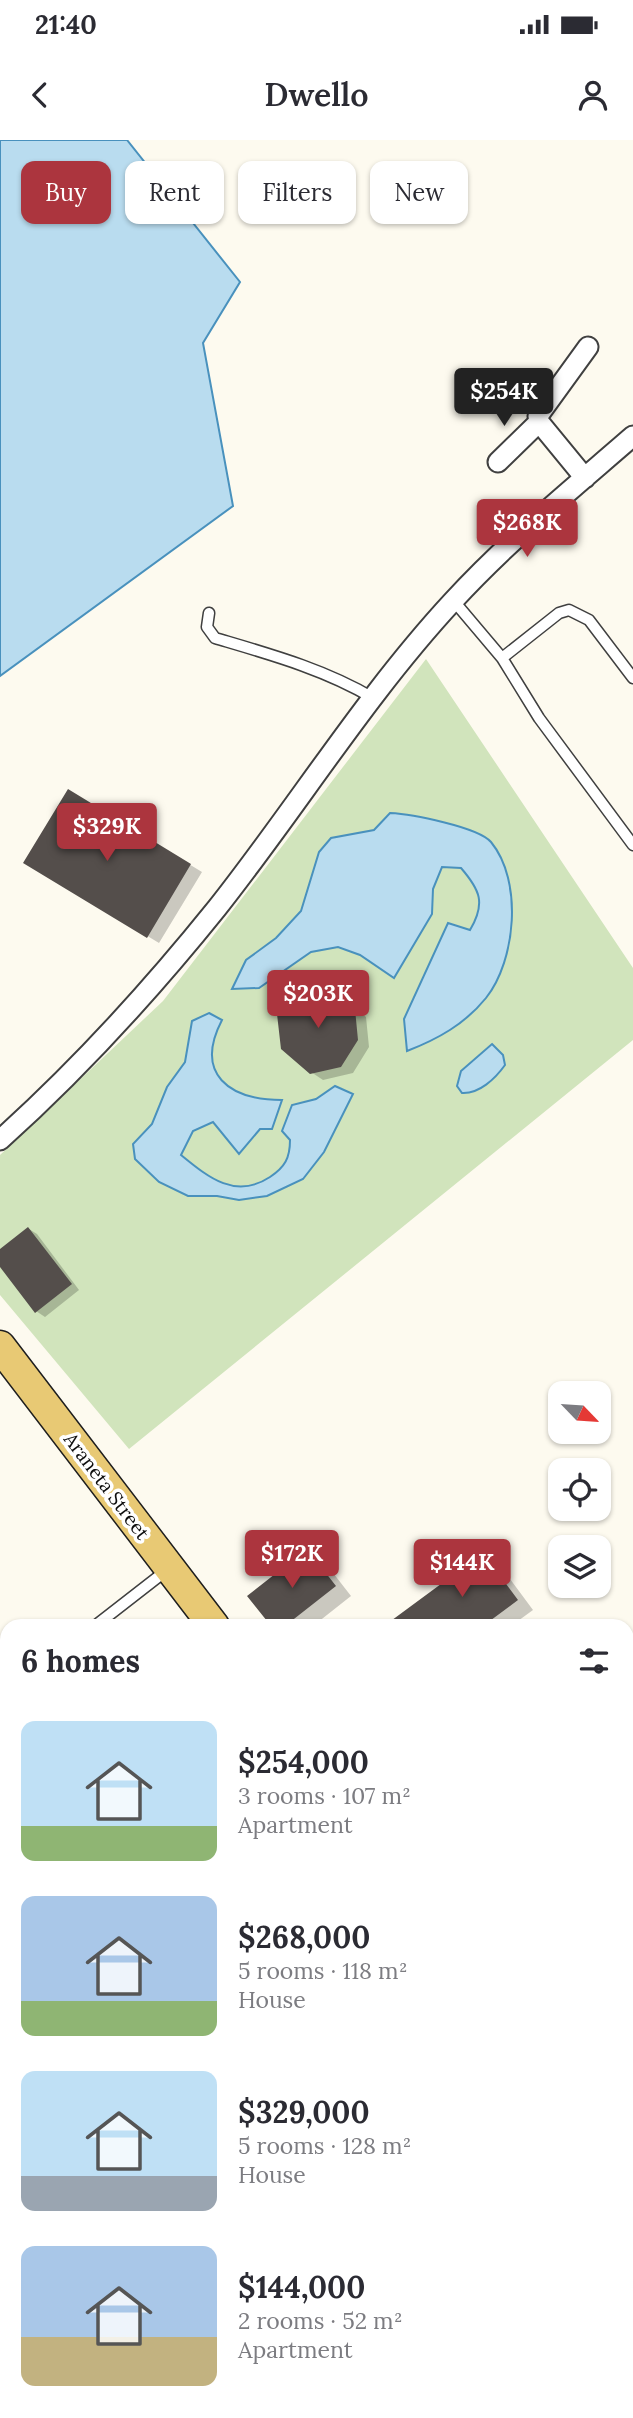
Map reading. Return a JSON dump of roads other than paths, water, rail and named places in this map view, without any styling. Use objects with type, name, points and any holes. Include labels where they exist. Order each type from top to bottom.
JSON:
[{"type":"main road","name":"Araneta Street","points":[[0,1346],[209,1619]]},
{"type":"street","points":[[498,462],[539,422],[540,412],[588,347]]},
{"type":"street","points":[[539,422],[584,478]]},
{"type":"street","points":[[0,1140],[47,1098],[151,986],[218,907],[373,698],[453,600],[633,436]]},
{"type":"lane","points":[[453,600],[502,658],[539,718],[633,845]]},
{"type":"lane","points":[[502,658],[559,613],[569,610],[589,620],[633,678]]},
{"type":"lane","points":[[209,613],[207,627],[215,638],[247,645],[322,673],[373,698]]},
{"type":"lane","points":[[104,1619],[170,1568]]},
{"type":"water","points":[[0,140],[127,140],[144,161],[125,161],[125,224],[194,224],[240,282],[203,343],[233,506],[0,676]]},
{"type":"water","points":[[390,813],[444,822],[484,836],[501,858],[508,877],[511,898],[512,920],[504,963],[486,998],[469,1016],[450,1030],[407,1051],[404,1019],[448,923],[470,930],[478,912],[479,897],[473,883],[461,868],[442,867],[433,889],[432,914],[394,978],[360,955],[338,947],[311,952],[259,988],[232,989],[246,960],[276,938],[301,911],[319,852],[331,838],[374,830]]},
{"type":"water","points":[[209,1013],[222,1020],[214,1039],[212,1055],[215,1069],[222,1080],[232,1089],[246,1095],[282,1100],[272,1129],[260,1129],[239,1154],[213,1122],[193,1131],[181,1155],[212,1178],[234,1186],[245,1186],[257,1184],[270,1177],[283,1166],[288,1157],[290,1140],[282,1131],[292,1105],[316,1099],[335,1086],[353,1094],[324,1152],[303,1179],[267,1196],[239,1200],[217,1196],[188,1196],[159,1182],[135,1159],[133,1144],[152,1124],[167,1087],[185,1062],[192,1021]]},
{"type":"water","points":[[492,1044],[503,1055],[505,1065],[486,1085],[462,1093],[457,1086],[461,1071]]}]
